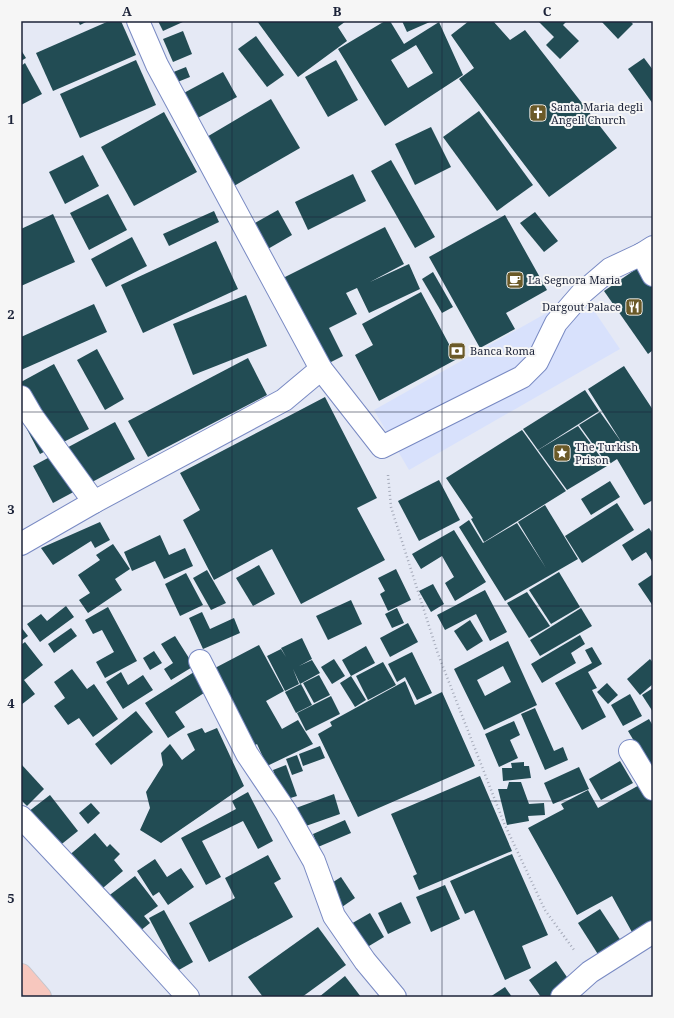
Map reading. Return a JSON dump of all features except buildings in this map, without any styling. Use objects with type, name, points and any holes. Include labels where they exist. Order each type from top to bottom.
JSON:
[{"type":"highway","points":[[21,975],[40,997]]},
{"type":"street","points":[[138,21],[157,65],[321,369],[382,447],[522,377],[537,362],[556,323],[582,293],[610,269],[648,250],[653,275]]},
{"type":"street","points":[[21,544],[94,502],[284,400],[321,369]]},
{"type":"street","points":[[21,397],[32,416],[94,502]]},
{"type":"street","points":[[200,661],[247,754],[286,812],[314,861],[334,916],[365,961],[395,997]]},
{"type":"street","points":[[630,751],[653,789]]},
{"type":"street","points":[[21,817],[188,997]]},
{"type":"street","points":[[562,997],[590,972],[653,932]]},
{"type":"path","points":[[382,447],[391,507],[438,654],[504,823],[545,910],[590,972]]},
{"type":"shaded area","points":[[582,293],[620,349],[409,470],[374,410]]},
{"type":"place","name":"Santa Maria degli Angeli Church","points":[[538,113]]},
{"type":"place","name":"La Segnora Maria","points":[[515,280]]},
{"type":"place","name":"Dargout Palace","points":[[634,307]]},
{"type":"place","name":"Banca Roma","points":[[457,351]]},
{"type":"place","name":"The Turkish Prison","points":[[562,453]]}]
